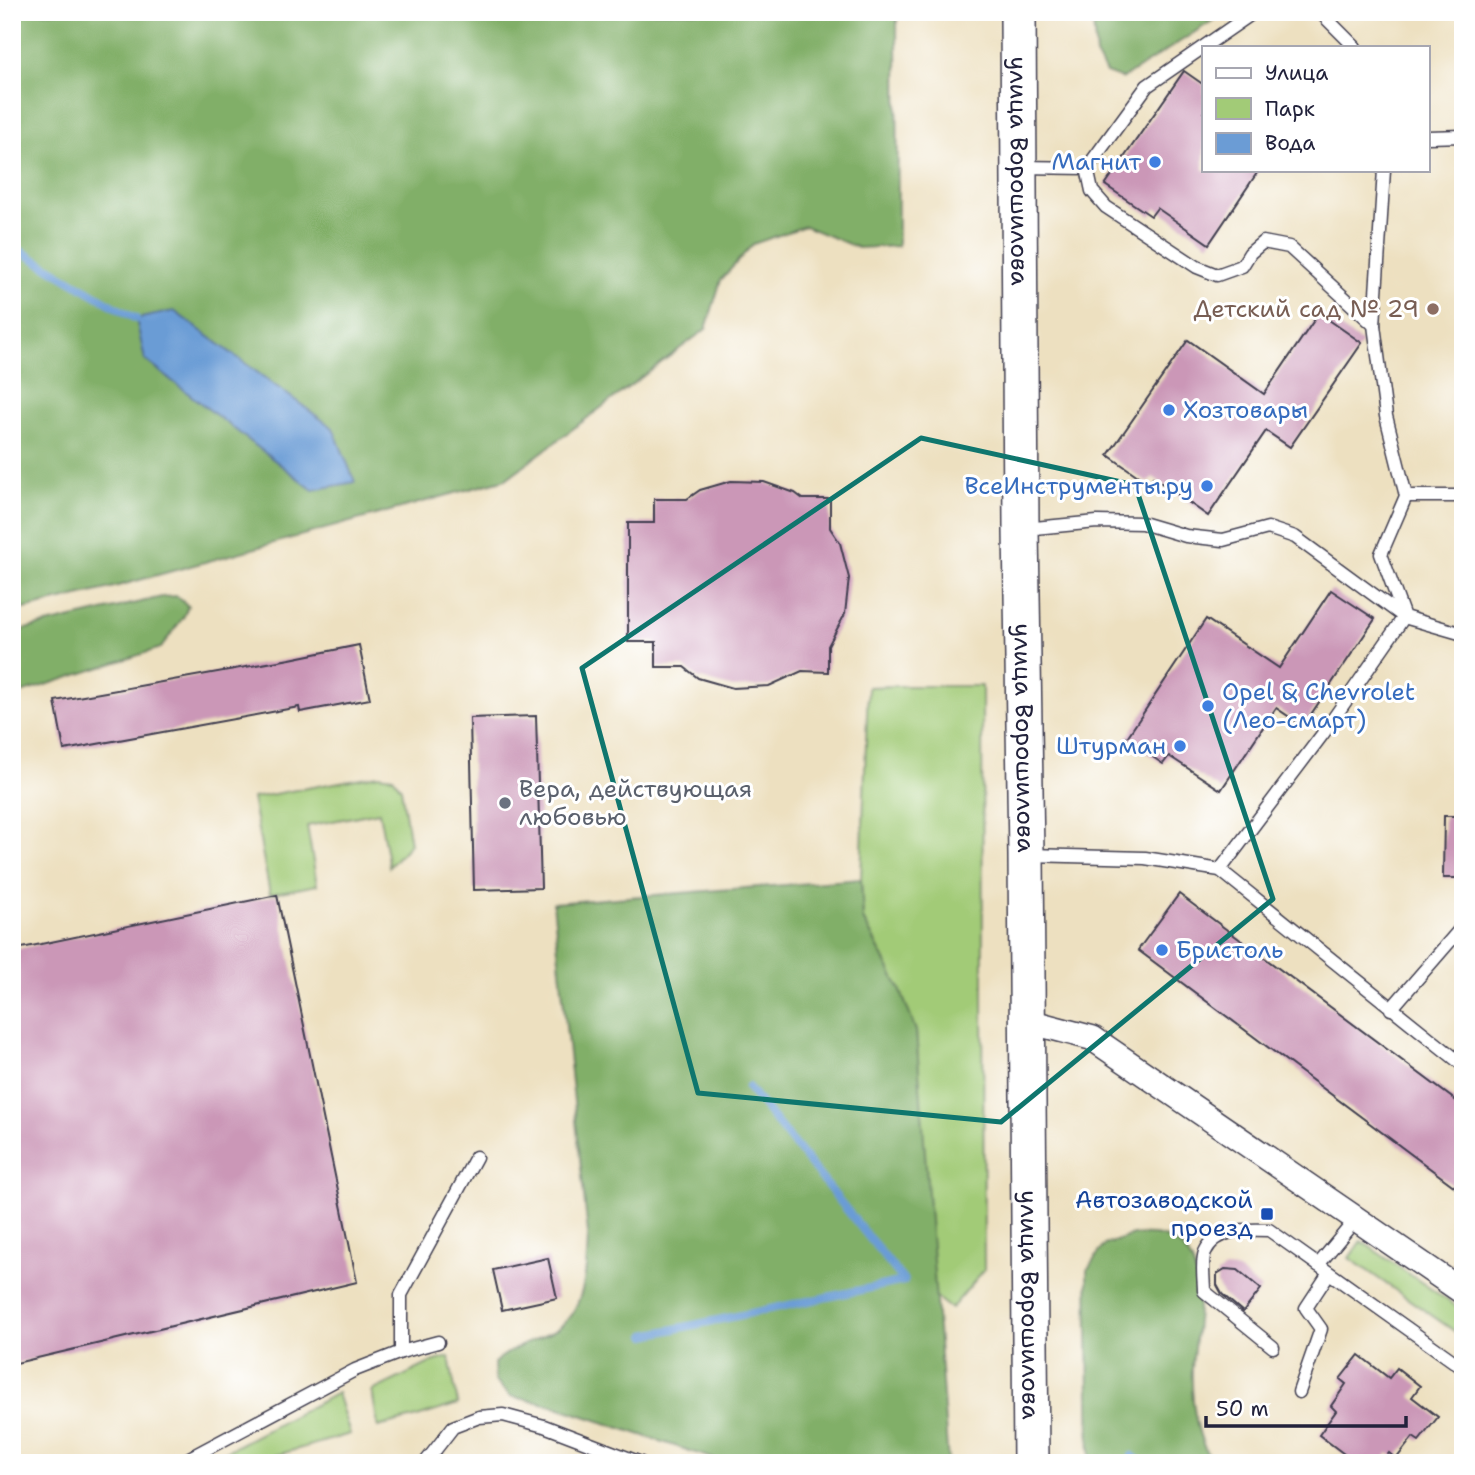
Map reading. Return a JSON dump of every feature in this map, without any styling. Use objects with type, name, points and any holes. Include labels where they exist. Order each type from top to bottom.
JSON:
[{"type":"main road","name":"улица Ворошилова","points":[[1018,12],[1031,1463]]},
{"type":"street","points":[[1027,1021],[1092,1038],[1463,1292]]},
{"type":"lane","points":[[1205,46],[1254,12]]},
{"type":"lane","points":[[1320,12],[1354,46]]},
{"type":"lane","points":[[1202,48],[1147,86],[1087,168],[1092,191],[1106,207],[1196,267],[1217,275],[1242,267],[1250,253],[1263,242],[1289,247],[1374,325]]},
{"type":"lane","points":[[1430,137],[1463,136]]},
{"type":"lane","points":[[1020,167],[1087,168]]},
{"type":"lane","points":[[1384,172],[1374,325],[1386,416],[1406,496],[1381,554],[1404,617]]},
{"type":"lane","points":[[1406,496],[1463,496]]},
{"type":"lane","points":[[1021,529],[1097,522],[1142,523],[1186,536],[1223,540],[1268,528],[1295,537],[1404,617],[1463,634]]},
{"type":"lane","points":[[1220,870],[1322,736],[1404,617]]},
{"type":"lane","points":[[1026,855],[1145,858],[1220,870],[1463,1065]]},
{"type":"lane","points":[[1391,1009],[1463,926]]},
{"type":"lane","points":[[401,1352],[401,1294],[476,1157]]},
{"type":"lane","points":[[1299,1392],[1321,1329],[1306,1308],[1323,1269],[1356,1219]]},
{"type":"lane","points":[[1273,1347],[1204,1291],[1204,1253],[1220,1235],[1247,1229],[1269,1230],[1463,1368]]},
{"type":"lane","points":[[180,1463],[355,1370],[401,1352],[438,1342]]},
{"type":"lane","points":[[425,1463],[453,1427],[479,1417],[503,1415],[544,1426],[642,1463]]},
{"type":"highlighted area","points":[[921,438],[1135,485],[1273,899],[1001,1122],[698,1093],[582,668]]},
{"type":"green space","points":[[12,12],[897,12],[898,246],[858,248],[805,226],[753,244],[721,280],[706,329],[506,479],[107,589],[12,612]]},
{"type":"green space","points":[[1092,12],[1226,12],[1122,79],[1106,73],[1096,55]]},
{"type":"green space","points":[[177,596],[188,606],[161,648],[12,696],[12,632],[162,597]]},
{"type":"green space","points":[[982,686],[984,1270],[951,1309],[934,1296],[916,1031],[898,987],[863,919],[861,879],[868,687]]},
{"type":"green space","points":[[378,775],[393,777],[401,788],[410,844],[389,867],[379,812],[307,826],[317,885],[270,894],[252,798]]},
{"type":"green space","points":[[861,879],[863,919],[900,989],[916,1031],[948,1463],[726,1463],[551,1405],[510,1396],[495,1381],[494,1363],[514,1349],[552,1332],[563,1324],[578,1302],[587,1261],[588,1234],[553,903]]},
{"type":"green space","points":[[1133,1235],[1160,1236],[1178,1244],[1189,1257],[1196,1273],[1198,1313],[1192,1393],[1198,1429],[1212,1463],[1090,1463],[1087,1270],[1104,1245]]},
{"type":"green space","points":[[1361,1241],[1463,1311],[1463,1337],[1349,1258]]},
{"type":"green space","points":[[449,1357],[458,1404],[378,1427],[372,1391],[432,1362]]},
{"type":"green space","points":[[337,1393],[350,1434],[249,1463],[204,1463]]},
{"type":"water","points":[[174,311],[333,428],[355,482],[313,490],[145,360],[136,319]]},
{"type":"building","name":"Магнит","points":[[1184,71],[1202,84],[1202,172],[1258,172],[1209,244],[1157,208],[1151,216],[1105,185]]},
{"type":"building","points":[[1319,313],[1362,343],[1290,447],[1266,431],[1208,516],[1153,477],[1148,483],[1108,455],[1188,340],[1264,394]]},
{"type":"building","points":[[731,481],[764,482],[795,493],[803,499],[830,499],[830,528],[840,543],[849,578],[845,614],[828,646],[828,672],[802,671],[769,686],[733,688],[698,678],[684,667],[656,667],[656,642],[628,642],[628,523],[654,523],[654,499],[687,499],[700,490]]},
{"type":"building","points":[[1331,590],[1375,619],[1303,726],[1276,708],[1221,790],[1169,756],[1163,764],[1126,739],[1206,619],[1279,668]]},
{"type":"building","points":[[359,645],[370,699],[300,712],[299,707],[64,750],[55,701]]},
{"type":"building","name":"Вера, действующая любовью","points":[[536,716],[541,888],[474,890],[470,718]]},
{"type":"building","points":[[1444,816],[1463,816],[1463,878],[1443,878]]},
{"type":"building","points":[[1179,894],[1463,1106],[1463,1193],[1138,950]]},
{"type":"building","points":[[277,895],[357,1282],[12,1364],[12,950]]},
{"type":"building","points":[[548,1258],[557,1298],[502,1310],[493,1270]]},
{"type":"building","points":[[1225,1269],[1238,1270],[1261,1289],[1243,1312],[1222,1294],[1217,1285],[1217,1274]]},
{"type":"building","points":[[1359,1355],[1389,1378],[1397,1368],[1420,1386],[1412,1397],[1438,1417],[1419,1441],[1413,1437],[1396,1459],[1389,1453],[1381,1463],[1356,1463],[1319,1435],[1336,1411],[1331,1406],[1346,1384],[1340,1379]]},
{"type":"waterway","points":[[12,246],[136,319]]},
{"type":"waterway","points":[[646,1335],[904,1281],[748,1087]]},
{"type":"waterway","points":[[1132,1456],[1142,1463]]},
{"type":"place","name":"Магнит","points":[[1155,162]]},
{"type":"place","name":"Детский сад № 29","points":[[1433,309]]},
{"type":"place","name":"Хозтовары","points":[[1169,410]]},
{"type":"place","name":"ВсеИнструменты.ру","points":[[1207,486]]},
{"type":"place","name":"Opel & Chevrolet (Лео-смарт)","points":[[1208,706]]},
{"type":"place","name":"Штурман","points":[[1180,746]]},
{"type":"place","name":"Вера, действующая любовью","points":[[505,803]]},
{"type":"place","name":"Бристоль","points":[[1162,950]]},
{"type":"place","name":"Автозаводской проезд","points":[[1267,1214]]}]
